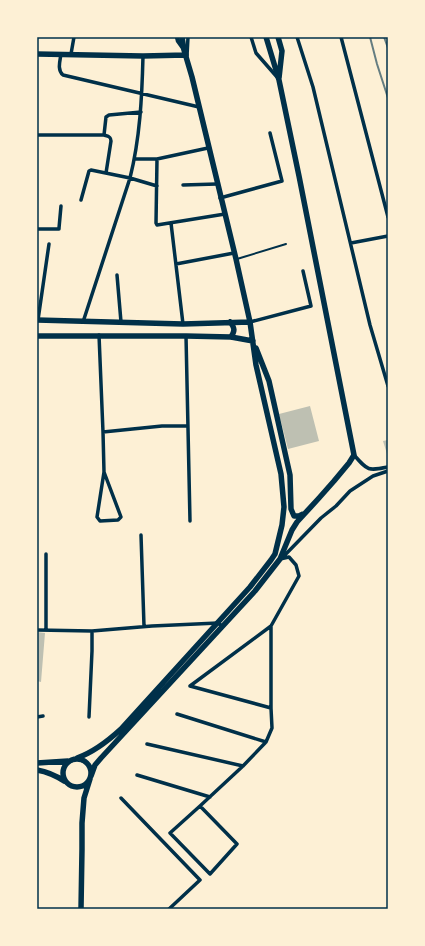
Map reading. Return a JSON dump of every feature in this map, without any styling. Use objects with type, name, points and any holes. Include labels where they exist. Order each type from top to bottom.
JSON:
[{"type":"main road","points":[[37,770],[45,771],[57,776],[74,787],[79,787],[87,783],[95,765],[220,625],[275,554],[282,525],[284,507],[281,474],[256,365],[250,322],[182,37]]},
{"type":"main road","points":[[67,783],[64,780],[62,772],[65,764],[72,759],[86,755],[101,746],[122,729],[220,625],[255,591],[280,560],[292,530],[297,522],[349,464],[354,455],[279,80],[266,37]]},
{"type":"main road","points":[[278,37],[282,51],[279,80]]},
{"type":"main road","points":[[37,54],[143,56],[186,55]]},
{"type":"main road","points":[[37,320],[183,324],[250,322]]},
{"type":"main road","points":[[230,322],[234,327],[234,332],[231,337]]},
{"type":"main road","points":[[37,336],[99,335],[231,337],[253,341]]},
{"type":"main road","points":[[253,341],[270,381],[290,475],[290,509],[294,516],[300,516],[306,512]]},
{"type":"main road","points":[[78,758],[85,761],[90,767],[90,777],[84,798],[82,823],[81,909]]},
{"type":"main road","points":[[37,763],[69,761]]},
{"type":"street","points":[[70,54],[74,37]]},
{"type":"street","points":[[178,37],[178,41],[186,55]]},
{"type":"street","points":[[186,55],[188,37]]},
{"type":"street","points":[[252,37],[256,53],[279,80]]},
{"type":"street","points":[[297,37],[313,87],[370,325],[388,386]]},
{"type":"street","points":[[341,37],[388,217]]},
{"type":"street","points":[[61,54],[59,70],[63,75],[199,107]]},
{"type":"street","points":[[83,322],[135,159],[141,112],[143,56]]},
{"type":"street","points":[[104,135],[106,117],[141,112]]},
{"type":"street","points":[[220,198],[282,181],[270,133]]},
{"type":"street","points":[[37,135],[104,135],[111,138],[106,173]]},
{"type":"street","points":[[135,159],[156,159],[208,148]]},
{"type":"street","points":[[156,159],[157,225],[225,214]]},
{"type":"street","points":[[81,200],[90,170],[130,178],[157,186]]},
{"type":"street","points":[[183,185],[217,184]]},
{"type":"street","points":[[37,229],[58,229],[61,206]]},
{"type":"street","points":[[171,223],[183,324]]},
{"type":"street","points":[[351,243],[388,236]]},
{"type":"street","points":[[37,320],[49,244]]},
{"type":"street","points":[[176,264],[234,252]]},
{"type":"street","points":[[250,322],[311,306],[303,271]]},
{"type":"street","points":[[117,275],[121,322]]},
{"type":"street","points":[[99,335],[104,472],[97,517],[100,521],[118,520],[121,517],[104,472]]},
{"type":"street","points":[[186,336],[190,521]]},
{"type":"street","points":[[103,432],[162,426],[188,426]]},
{"type":"street","points":[[354,455],[363,466],[372,470],[388,467]]},
{"type":"street","points":[[280,560],[320,518],[336,506],[350,491],[373,476],[388,471]]},
{"type":"street","points":[[141,535],[144,626]]},
{"type":"street","points":[[46,554],[46,630]]},
{"type":"street","points":[[271,708],[190,686],[271,626],[299,576],[296,565],[289,557],[280,560]]},
{"type":"street","points":[[37,630],[92,631],[144,626],[220,625]]},
{"type":"street","points":[[200,806],[237,844],[210,874],[170,832],[210,797],[266,742],[272,728],[271,626]]},
{"type":"street","points":[[89,717],[92,631]]},
{"type":"street","points":[[177,714],[266,742]]},
{"type":"street","points":[[37,717],[43,716]]},
{"type":"street","points":[[147,744],[243,766]]},
{"type":"street","points":[[137,775],[210,797]]},
{"type":"street","points":[[122,798],[200,880],[169,909]]},
{"type":"lane","points":[[236,259],[286,244]]},
{"type":"building","points":[[310,406],[319,441],[288,449],[279,414]]},
{"type":"building","points":[[388,440],[388,457],[383,441]]},
{"type":"building","points":[[37,632],[45,633],[41,682],[37,681]]},
{"type":"railway","points":[[370,37],[388,98]]},
{"type":"railway","points":[[384,37],[388,48]]}]
